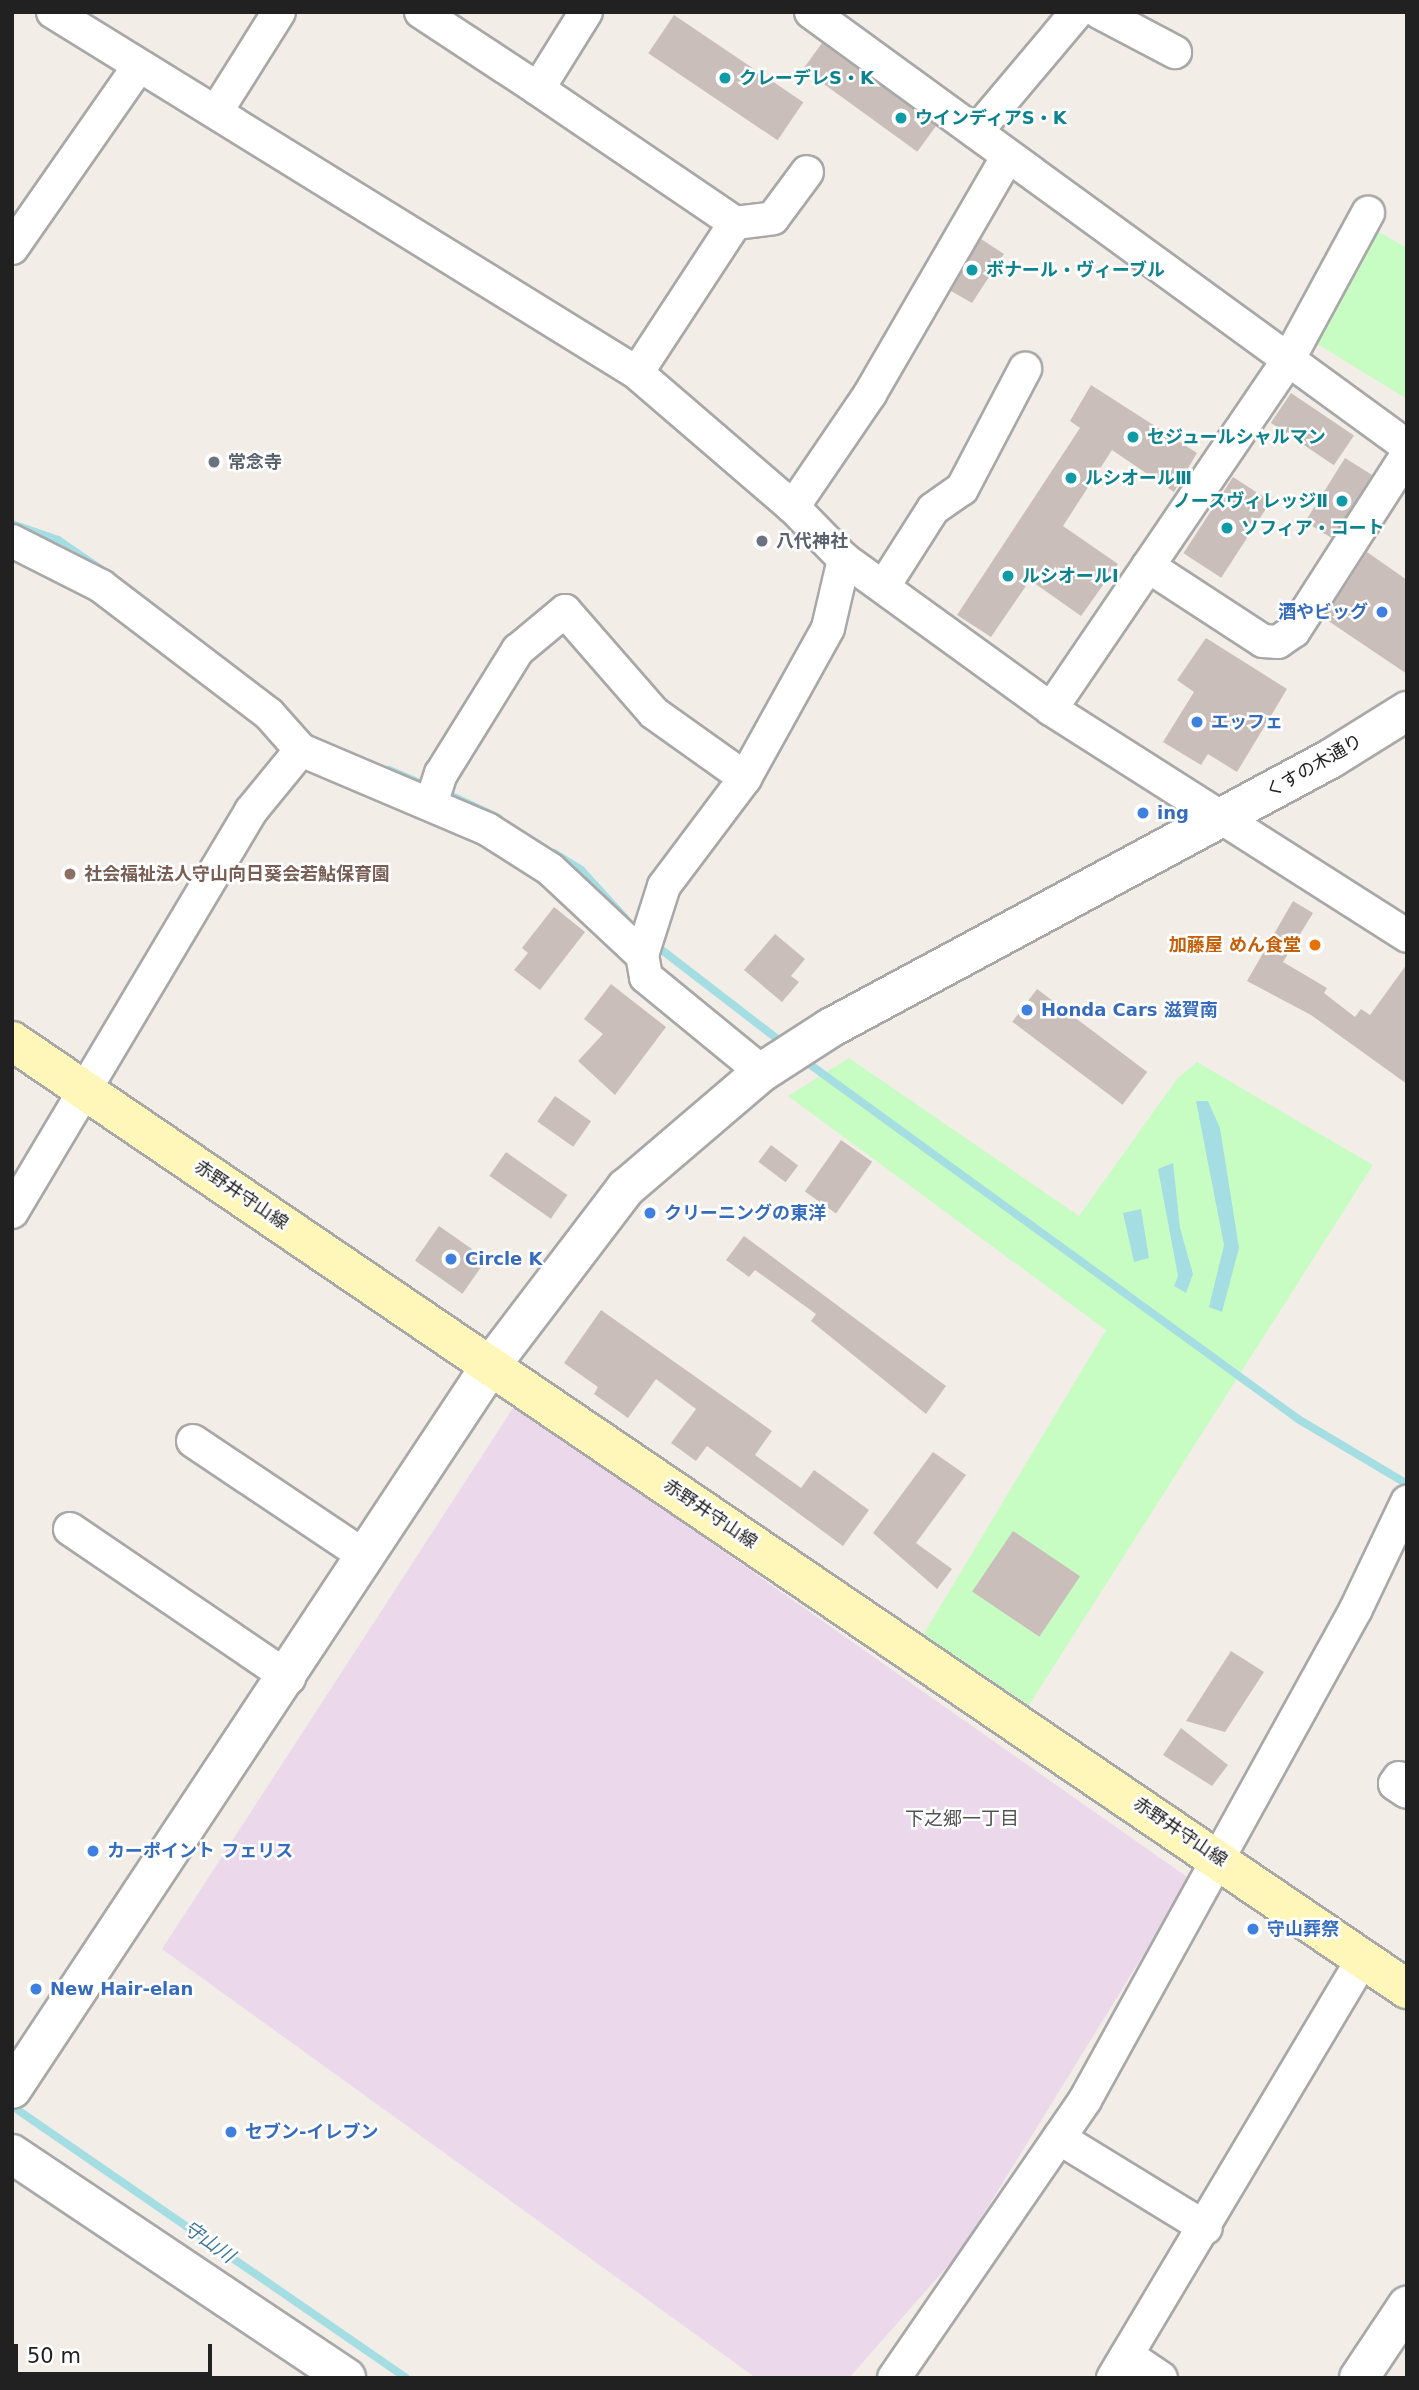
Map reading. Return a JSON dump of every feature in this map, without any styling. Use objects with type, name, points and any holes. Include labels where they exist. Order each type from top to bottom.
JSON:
[{"type":"main road","name":"赤野井守山線","points":[[12,1041],[1407,1989]]},
{"type":"street","points":[[52,12],[137,69],[216,112],[637,373],[793,507],[844,559],[1051,709],[1407,936]]},
{"type":"street","points":[[216,112],[279,12]]},
{"type":"street","points":[[421,12],[735,223],[773,218],[807,173]]},
{"type":"street","points":[[538,89],[586,12]]},
{"type":"street","points":[[811,12],[976,132],[1006,159],[1407,446]]},
{"type":"street","points":[[976,132],[1077,12]]},
{"type":"street","points":[[1099,12],[1175,52]]},
{"type":"street","points":[[12,248],[137,69]]},
{"type":"street","points":[[793,507],[870,394],[1006,159]]},
{"type":"street","points":[[1051,709],[1287,362],[1368,213]]},
{"type":"street","points":[[637,373],[735,223]]},
{"type":"street","points":[[884,586],[933,509],[962,489],[1025,369]]},
{"type":"street","points":[[1148,566],[1263,641],[1278,642],[1294,631],[1407,455]]},
{"type":"street","points":[[12,541],[101,586],[269,714],[301,750],[435,791],[550,869],[645,945]]},
{"type":"street","points":[[762,1072],[646,977],[645,945],[664,886],[746,778],[828,628],[844,559]]},
{"type":"street","points":[[435,791],[518,650],[565,611],[653,713],[746,778]]},
{"type":"street","name":"くすの木通り","points":[[12,2089],[289,1678],[491,1365],[626,1188],[762,1072],[973,948],[1220,819],[1407,711]]},
{"type":"street","points":[[12,1212],[251,811],[301,750]]},
{"type":"street","points":[[193,1441],[366,1557]]},
{"type":"street","points":[[894,2378],[1059,2138],[1356,1609],[1406,1506]]},
{"type":"street","points":[[70,1529],[289,1678]]},
{"type":"street","points":[[1161,2378],[1120,2367],[1206,2228],[1363,1959]]},
{"type":"street","points":[[1059,2138],[1206,2228]]},
{"type":"street","points":[[12,2154],[346,2378]]},
{"type":"street","points":[[1359,2378],[1407,2306]]},
{"type":"shaded area","points":[[515,1405],[1190,1879],[960,2252],[849,2378],[756,2378],[162,1949]]},
{"type":"green space","points":[[1377,231],[1407,248],[1407,399],[1314,342]]},
{"type":"green space","points":[[849,1058],[1079,1216],[1177,1079],[1197,1062],[1373,1165],[1029,1705],[923,1635],[1106,1330],[788,1096]]},
{"type":"water","points":[[1196,1101],[1208,1101],[1220,1128],[1239,1248],[1222,1312],[1209,1307],[1224,1245]]},
{"type":"water","points":[[1173,1163],[1180,1228],[1193,1274],[1186,1293],[1174,1286],[1178,1276],[1158,1169]]},
{"type":"water","points":[[1141,1209],[1149,1258],[1134,1262],[1123,1213]]},
{"type":"building","name":"クレーデレS・K","points":[[674,15],[803,102],[778,140],[648,53]]},
{"type":"building","points":[[822,43],[936,126],[917,152],[803,69]]},
{"type":"building","name":"ボナール・ヴィーブル","points":[[981,239],[1004,254],[972,303],[951,291]]},
{"type":"building","points":[[1091,385],[1197,453],[1174,492],[1112,450],[1063,526],[1118,564],[1081,616],[1030,580],[991,637],[957,615],[1080,428],[1070,421]]},
{"type":"building","points":[[1291,393],[1354,435],[1334,465],[1271,423]]},
{"type":"building","name":"ノースヴィレッジⅡ","points":[[1345,458],[1372,475],[1332,539],[1305,522]]},
{"type":"building","name":"ソフィア・コート","points":[[1233,477],[1271,502],[1221,578],[1183,553]]},
{"type":"building","points":[[1367,552],[1407,580],[1407,674],[1324,618]]},
{"type":"building","points":[[1206,638],[1287,689],[1237,772],[1208,754],[1201,765],[1163,742],[1194,692],[1177,680]]},
{"type":"building","points":[[1293,901],[1313,913],[1283,962],[1327,988],[1324,993],[1355,1017],[1361,1009],[1370,1015],[1407,964],[1407,1084],[1311,1015],[1247,981]]},
{"type":"building","points":[[554,907],[585,932],[540,990],[514,970],[528,953],[522,948]]},
{"type":"building","points":[[775,934],[805,959],[791,976],[799,982],[782,1002],[744,970]]},
{"type":"building","points":[[611,984],[666,1027],[615,1095],[578,1061],[603,1034],[584,1019]]},
{"type":"building","points":[[1037,989],[1147,1072],[1123,1105],[1012,1022]]},
{"type":"building","points":[[555,1096],[591,1121],[573,1147],[537,1121]]},
{"type":"building","points":[[841,1140],[872,1162],[836,1213],[805,1192]]},
{"type":"building","points":[[771,1145],[798,1165],[786,1182],[758,1162]]},
{"type":"building","points":[[506,1152],[567,1195],[551,1219],[489,1176]]},
{"type":"building","name":"Circle K","points":[[439,1226],[487,1259],[462,1294],[415,1260]]},
{"type":"building","points":[[744,1236],[946,1386],[926,1414],[811,1321],[816,1314],[755,1270],[749,1277],[726,1260]]},
{"type":"building","points":[[601,1310],[772,1431],[755,1455],[801,1488],[814,1470],[869,1510],[843,1546],[707,1446],[696,1461],[671,1443],[696,1409],[656,1379],[628,1418],[594,1394],[598,1387],[564,1363]]},
{"type":"building","points":[[933,1452],[966,1475],[916,1543],[952,1569],[937,1589],[873,1533]]},
{"type":"building","points":[[1013,1531],[1080,1576],[1039,1637],[972,1592]]},
{"type":"building","points":[[1231,1651],[1264,1672],[1225,1732],[1186,1721]]},
{"type":"building","points":[[1181,1728],[1228,1765],[1212,1786],[1163,1755]]},
{"type":"waterway","points":[[12,524],[58,540],[102,570]]},
{"type":"waterway","points":[[389,770],[429,787]]},
{"type":"waterway","points":[[441,791],[499,818]]},
{"type":"waterway","points":[[554,853],[581,870],[624,917]]},
{"type":"waterway","points":[[654,944],[785,1045]]},
{"type":"waterway","points":[[801,1058],[1298,1419],[1407,1484]]},
{"type":"waterway","name":"守山川","points":[[12,2106],[406,2378]]},
{"type":"place","name":"クレーデレS・K","points":[[725,78]]},
{"type":"place","name":"ウインディアS・K","points":[[901,118]]},
{"type":"place","name":"ボナール・ヴィーブル","points":[[972,270]]},
{"type":"place","name":"セジュールシャルマン","points":[[1133,437]]},
{"type":"place","name":"常念寺","points":[[214,462]]},
{"type":"place","name":"ルシオールⅢ","points":[[1071,478]]},
{"type":"place","name":"ノースヴィレッジⅡ","points":[[1342,501]]},
{"type":"place","name":"ソフィア・コート","points":[[1227,528]]},
{"type":"place","name":"八代神社","points":[[762,541]]},
{"type":"place","name":"ルシオールⅠ","points":[[1008,576]]},
{"type":"place","name":"酒やビッグ","points":[[1382,612]]},
{"type":"place","name":"エッフェ","points":[[1197,722]]},
{"type":"place","name":"ing","points":[[1143,813]]},
{"type":"place","name":"社会福祉法人守山向日葵会若鮎保育園","points":[[70,874]]},
{"type":"place","name":"加藤屋 めん食堂","points":[[1315,945]]},
{"type":"place","name":"Honda Cars 滋賀南","points":[[1027,1010]]},
{"type":"place","name":"クリーニングの東洋","points":[[650,1213]]},
{"type":"place","name":"Circle K","points":[[451,1259]]},
{"type":"place","name":"カーポイント フェリス","points":[[93,1851]]},
{"type":"place","name":"守山葬祭","points":[[1253,1929]]},
{"type":"place","name":"New Hair-elan","points":[[36,1989]]},
{"type":"place","name":"セブン-イレブン","points":[[231,2132]]},
{"type":"district","name":"下之郷一丁目","points":[[962,1819]]}]
